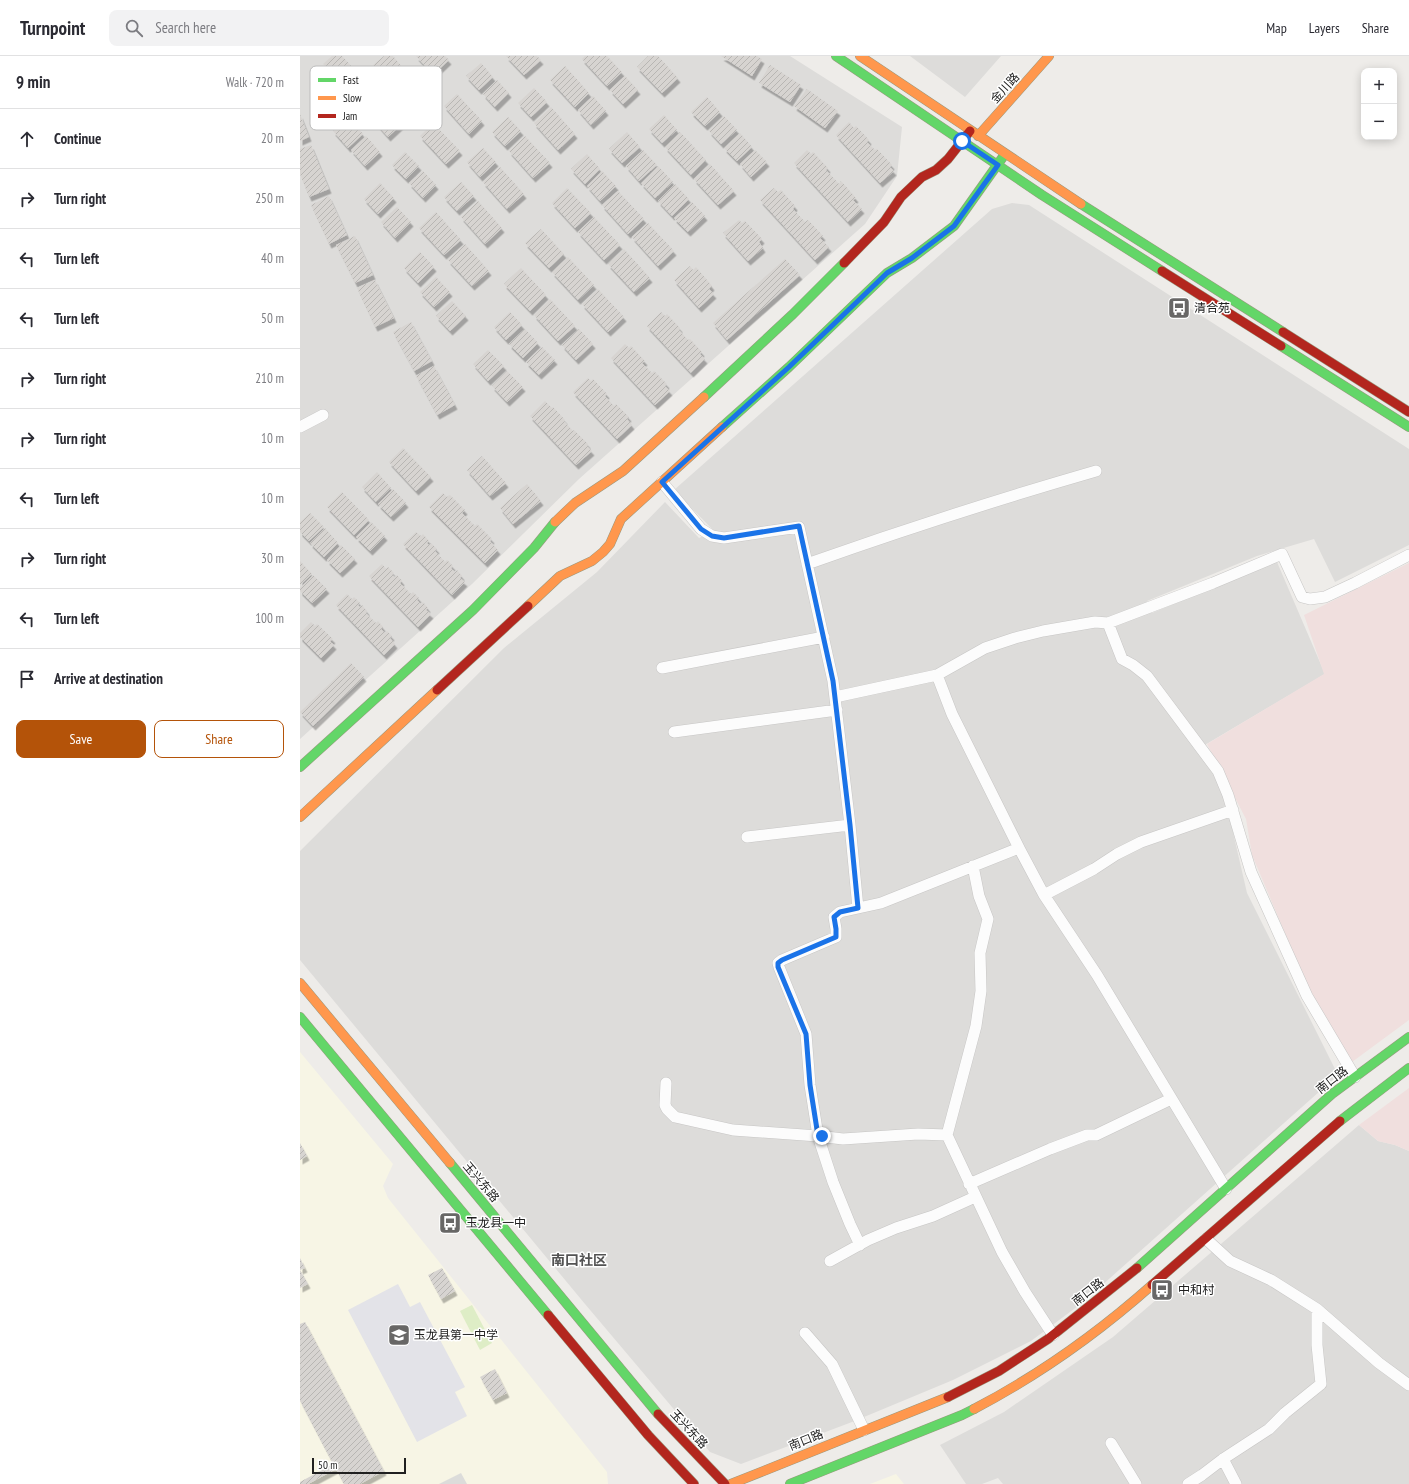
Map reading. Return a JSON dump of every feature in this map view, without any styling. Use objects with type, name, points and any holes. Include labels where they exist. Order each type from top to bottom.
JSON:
[{"type":"street","points":[[836,56],[1042,194],[1409,427]]},
{"type":"street","points":[[860,56],[1062,192],[1409,412]]},
{"type":"street","name":"金川路","points":[[300,767],[472,610],[534,548],[549,528],[575,503],[623,471],[793,314],[884,222],[892,209],[906,192],[922,177],[936,170],[948,159],[962,141],[974,133],[1049,56]]},
{"type":"street","points":[[300,817],[560,576],[588,563],[602,553],[611,541],[621,519],[789,367],[887,273],[912,258],[954,226],[1005,154]]},
{"type":"street","points":[[300,427],[323,415]]},
{"type":"street","points":[[807,564],[921,524],[1096,471]]},
{"type":"street","points":[[662,482],[701,529],[712,536],[724,538],[799,526],[833,681],[858,908]]},
{"type":"street","points":[[835,697],[937,676],[985,648],[1015,638],[1043,631],[1095,622],[1108,622],[1214,583],[1282,554],[1302,597],[1310,599],[1318,599],[1331,594],[1409,555]]},
{"type":"street","points":[[1108,622],[1122,659],[1133,665],[1147,676],[1218,771],[1233,810],[1251,872],[1307,996],[1355,1077]]},
{"type":"street","points":[[662,668],[824,637]]},
{"type":"street","points":[[937,676],[952,714],[1044,895],[1097,975],[1226,1189]]},
{"type":"street","points":[[674,732],[837,710]]},
{"type":"street","points":[[1044,895],[1094,869],[1117,854],[1140,842],[1233,810]]},
{"type":"street","points":[[747,836],[850,825]]},
{"type":"street","points":[[860,1245],[841,1204],[818,1136],[810,1085],[806,1034],[778,967],[778,963],[836,937],[834,917],[840,912],[881,903],[1019,848]]},
{"type":"street","points":[[973,866],[979,896],[988,920],[980,953],[982,991],[976,1026],[946,1135],[1002,1252],[1053,1335]]},
{"type":"street","name":"玉兴东路","points":[[300,983],[630,1381],[664,1421],[725,1484]]},
{"type":"street","points":[[300,1017],[614,1395],[648,1435],[694,1484]]},
{"type":"street","name":"南口路","points":[[730,1484],[934,1402],[976,1383],[1024,1355],[1053,1335],[1132,1272],[1332,1094],[1409,1037]]},
{"type":"street","points":[[790,1484],[937,1426],[1010,1390],[1061,1357],[1164,1276],[1348,1114],[1409,1068]]},
{"type":"street","points":[[666,1083],[667,1109],[675,1117],[733,1130],[843,1139],[918,1134],[946,1135]]},
{"type":"street","points":[[969,1184],[1050,1149],[1087,1135],[1096,1135],[1171,1099]]},
{"type":"street","points":[[830,1261],[896,1228],[933,1216],[975,1196]]},
{"type":"street","points":[[1206,1239],[1230,1261],[1271,1280],[1317,1309],[1379,1363],[1409,1385]]},
{"type":"street","points":[[1188,1484],[1269,1429],[1285,1413],[1321,1384],[1317,1345],[1317,1309]]},
{"type":"street","points":[[805,1333],[832,1364],[864,1430]]},
{"type":"street","points":[[1111,1443],[1136,1484]]},
{"type":"street","points":[[1223,1459],[1236,1484]]},
{"type":"shaded area","points":[[300,56],[790,56],[902,127],[897,176],[865,224],[579,479],[472,584],[300,739]]},
{"type":"shaded area","points":[[910,56],[1001,56],[965,97]]},
{"type":"shaded area","points":[[1012,203],[1029,205],[1409,449],[1409,545],[1335,582],[1314,539],[1257,556],[1147,601],[1152,613],[1277,562],[1325,674],[1198,749],[1223,789],[1247,893],[1338,1075],[1082,1303],[1031,1341],[953,1380],[852,1422],[741,1464],[710,1452],[585,1304],[300,960],[300,851],[504,648],[597,572],[665,502],[699,538],[714,531],[674,490],[992,209]]},
{"type":"shaded area","points":[[1409,563],[1409,1020],[1352,1062],[1309,990],[1252,855],[1246,819],[1207,744],[1324,674],[1304,615]]},
{"type":"shaded area","name":"玉龙县第一中学","points":[[300,1052],[393,1164],[383,1186],[388,1198],[607,1472],[608,1484],[300,1484]]},
{"type":"shaded area","points":[[1409,1088],[1409,1151],[1395,1145],[1378,1141],[1359,1125]]},
{"type":"shaded area","points":[[1359,1125],[1378,1141],[1395,1145],[1409,1151],[1409,1484],[1003,1484],[998,1478],[982,1484],[966,1484],[940,1445],[1004,1412],[1113,1337]]},
{"type":"shaded area","points":[[398,1284],[410,1307],[420,1302],[465,1387],[455,1392],[467,1416],[417,1442],[348,1310]]},
{"type":"shaded area","points":[[461,1473],[467,1484],[439,1484]]},
{"type":"shaded area","points":[[896,1474],[904,1484],[870,1484]]},
{"type":"green space","points":[[472,1305],[492,1343],[480,1350],[460,1311]]},
{"type":"building","points":[[332,56],[342,56],[351,66],[325,66],[323,64]]},
{"type":"building","points":[[384,56],[393,56],[401,66],[374,66],[373,65]]},
{"type":"building","points":[[416,56],[445,56],[449,60],[442,67],[425,66]]},
{"type":"building","points":[[506,56],[537,56],[541,60],[524,75]]},
{"type":"building","points":[[585,56],[607,56],[622,72],[607,86],[582,59]]},
{"type":"building","points":[[648,56],[658,56],[678,78],[662,93],[637,67]]},
{"type":"building","points":[[721,56],[757,56],[762,59],[752,76]]},
{"type":"building","points":[[481,63],[493,77],[479,90],[466,76]]},
{"type":"building","points":[[770,65],[801,85],[790,102],[759,83]]},
{"type":"building","points":[[565,66],[589,93],[575,107],[550,80]]},
{"type":"building","points":[[625,76],[638,90],[623,104],[610,90]]},
{"type":"building","points":[[497,80],[509,93],[495,107],[483,94]]},
{"type":"building","points":[[534,88],[547,102],[531,117],[518,103]]},
{"type":"building","points":[[807,89],[838,111],[825,128],[794,106]]},
{"type":"building","points":[[457,94],[482,121],[469,134],[444,106]]},
{"type":"building","points":[[593,96],[606,111],[591,125],[578,110]]},
{"type":"building","points":[[707,97],[720,112],[705,126],[691,112]]},
{"type":"building","points":[[551,107],[575,134],[558,150],[534,123]]},
{"type":"building","points":[[300,114],[309,137],[300,141]]},
{"type":"building","points":[[664,115],[677,130],[662,143],[649,129]]},
{"type":"building","points":[[724,116],[737,130],[721,144],[709,131]]},
{"type":"building","points":[[508,117],[521,131],[505,146],[492,132]]},
{"type":"building","points":[[849,122],[854,128],[856,126],[869,140],[867,142],[875,150],[877,149],[892,165],[890,167],[894,171],[880,183],[836,135]]},
{"type":"building","points":[[359,130],[363,134],[348,148],[333,131]]},
{"type":"building","points":[[382,130],[396,130],[388,137]]},
{"type":"building","points":[[426,130],[440,130],[460,151],[446,164],[420,136]]},
{"type":"building","points":[[627,132],[640,147],[622,163],[609,149]]},
{"type":"building","points":[[680,132],[706,160],[691,175],[665,147]]},
{"type":"building","points":[[740,133],[752,147],[737,161],[724,148]]},
{"type":"building","points":[[366,136],[380,152],[365,166],[351,150]]},
{"type":"building","points":[[525,136],[550,163],[533,178],[509,151]]},
{"type":"building","points":[[311,145],[329,189],[309,197],[300,174],[300,149]]},
{"type":"building","points":[[483,148],[496,162],[480,177],[467,162]]},
{"type":"building","points":[[643,150],[657,165],[639,181],[626,166]]},
{"type":"building","points":[[755,150],[767,162],[751,177],[740,164]]},
{"type":"building","points":[[807,150],[811,154],[813,152],[828,168],[826,170],[839,184],[841,181],[856,198],[853,200],[862,209],[848,222],[794,163]]},
{"type":"building","points":[[405,152],[419,166],[406,179],[392,165]]},
{"type":"building","points":[[587,154],[600,169],[585,184],[571,169]]},
{"type":"building","points":[[710,164],[734,191],[718,205],[694,179]]},
{"type":"building","points":[[658,166],[673,182],[655,198],[641,183]]},
{"type":"building","points":[[500,167],[524,194],[507,209],[483,182]]},
{"type":"building","points":[[423,171],[436,185],[423,198],[409,183]]},
{"type":"building","points":[[602,171],[616,186],[600,201],[587,186]]},
{"type":"building","points":[[461,182],[474,196],[457,211],[444,197]]},
{"type":"building","points":[[380,183],[394,198],[378,214],[364,199]]},
{"type":"building","points":[[675,184],[689,199],[672,216],[658,201]]},
{"type":"building","points":[[567,188],[591,213],[575,228],[552,203]]},
{"type":"building","points":[[774,188],[778,192],[781,190],[795,206],[793,209],[805,222],[808,220],[823,236],[820,238],[829,247],[815,260],[760,200]]},
{"type":"building","points":[[618,191],[644,219],[628,234],[602,205]]},
{"type":"building","points":[[329,196],[347,235],[329,244],[311,205]]},
{"type":"building","points":[[478,201],[502,228],[485,244],[461,217]]},
{"type":"building","points":[[692,202],[705,216],[688,232],[674,218]]},
{"type":"building","points":[[397,207],[411,222],[395,238],[381,222]]},
{"type":"building","points":[[436,212],[461,240],[444,255],[419,228]]},
{"type":"building","points":[[594,217],[620,245],[604,260],[578,232]]},
{"type":"building","points":[[739,220],[742,223],[745,221],[762,239],[759,242],[763,248],[748,261],[723,233]]},
{"type":"building","points":[[648,223],[674,251],[658,266],[632,237]]},
{"type":"building","points":[[541,229],[564,254],[549,268],[525,243]]},
{"type":"building","points":[[355,236],[373,275],[355,283],[336,245]]},
{"type":"building","points":[[465,244],[489,271],[472,286],[448,260]]},
{"type":"building","points":[[624,249],[650,278],[634,292],[608,264]]},
{"type":"building","points":[[420,252],[434,267],[418,283],[404,268]]},
{"type":"building","points":[[568,257],[594,285],[578,300],[552,272]]},
{"type":"building","points":[[785,259],[800,275],[727,340],[713,323]]},
{"type":"building","points":[[690,266],[693,270],[696,267],[712,286],[709,289],[714,294],[699,308],[674,280]]},
{"type":"building","points":[[521,268],[546,295],[530,311],[504,284]]},
{"type":"building","points":[[436,277],[450,292],[434,307],[420,292]]},
{"type":"building","points":[[375,280],[394,318],[375,327],[357,288]]},
{"type":"building","points":[[598,289],[624,317],[608,332],[582,304]]},
{"type":"building","points":[[550,299],[575,326],[558,341],[534,315]]},
{"type":"building","points":[[452,301],[466,316],[450,331],[436,316]]},
{"type":"building","points":[[510,312],[522,325],[506,340],[494,327]]},
{"type":"building","points":[[661,312],[665,316],[667,314],[680,328],[679,330],[688,340],[690,339],[702,352],[700,354],[705,359],[691,373],[647,326]]},
{"type":"building","points":[[411,322],[432,361],[414,371],[393,332]]},
{"type":"building","points":[[525,329],[538,343],[523,358],[509,344]]},
{"type":"building","points":[[579,329],[593,344],[576,360],[562,345]]},
{"type":"building","points":[[625,344],[629,348],[631,346],[645,361],[642,363],[652,373],[654,371],[667,384],[665,386],[670,391],[655,405],[611,358]]},
{"type":"building","points":[[542,347],[555,360],[539,375],[526,362]]},
{"type":"building","points":[[488,350],[504,366],[488,381],[473,364]]},
{"type":"building","points":[[434,366],[455,405],[437,415],[416,376]]},
{"type":"building","points":[[507,371],[523,387],[507,402],[492,386]]},
{"type":"building","points":[[588,378],[591,381],[593,379],[607,394],[605,396],[614,406],[616,404],[629,417],[627,419],[632,425],[617,439],[573,392]]},
{"type":"building","points":[[545,401],[552,408],[553,407],[573,431],[574,430],[588,444],[587,446],[592,451],[576,465],[530,416]]},
{"type":"building","points":[[403,448],[431,477],[416,491],[389,462]]},
{"type":"building","points":[[482,456],[506,483],[490,496],[467,470]]},
{"type":"building","points":[[377,472],[391,488],[376,502],[362,487]]},
{"type":"building","points":[[527,484],[541,501],[513,524],[500,508]]},
{"type":"building","points":[[393,489],[406,503],[391,517],[378,504]]},
{"type":"building","points":[[342,492],[369,520],[354,535],[327,507]]},
{"type":"building","points":[[443,493],[447,497],[450,495],[465,510],[462,513],[475,526],[477,524],[492,539],[490,541],[498,550],[485,563],[429,507]]},
{"type":"building","points":[[310,513],[324,527],[309,541],[300,532],[300,522]]},
{"type":"building","points":[[371,522],[385,536],[370,551],[356,537]]},
{"type":"building","points":[[325,528],[338,543],[324,557],[310,543]]},
{"type":"building","points":[[416,532],[421,536],[423,534],[429,541],[427,543],[429,545],[431,543],[437,549],[435,551],[445,562],[447,560],[453,566],[451,568],[455,572],[457,570],[462,576],[460,578],[465,582],[452,595],[403,544]]},
{"type":"building","points":[[341,545],[355,559],[340,573],[327,560]]},
{"type":"building","points":[[300,561],[312,574],[300,585]]},
{"type":"building","points":[[382,564],[386,569],[388,567],[394,573],[392,575],[395,577],[397,575],[402,581],[400,583],[411,594],[413,592],[419,598],[417,600],[421,604],[423,602],[428,608],[426,610],[431,614],[418,627],[369,576]]},
{"type":"building","points":[[313,575],[327,589],[312,603],[300,591],[300,588]]},
{"type":"building","points":[[347,594],[352,599],[354,597],[360,603],[358,605],[360,607],[362,605],[367,611],[366,613],[376,623],[378,621],[383,627],[381,629],[385,633],[387,631],[392,636],[390,638],[395,644],[384,655],[336,605]]},
{"type":"building","points":[[311,622],[315,626],[317,624],[333,639],[330,641],[334,645],[321,658],[300,637],[300,633]]},
{"type":"building","points":[[351,663],[364,677],[313,726],[300,712]]},
{"type":"building","points":[[300,1143],[307,1156],[300,1160]]},
{"type":"building","points":[[300,1258],[305,1268],[300,1270]]},
{"type":"building","points":[[442,1268],[455,1291],[441,1299],[428,1275]]},
{"type":"building","points":[[300,1270],[308,1284],[300,1288]]},
{"type":"building","points":[[305,1322],[384,1471],[360,1484],[344,1484],[336,1469],[308,1484],[300,1484],[300,1482],[333,1464],[300,1401],[300,1324]]},
{"type":"building","points":[[495,1369],[507,1393],[493,1400],[480,1377]]},
{"type":"traffic: fast","points":[[836,56],[1042,195],[1162,271]]},
{"type":"traffic: fast","points":[[722,427],[789,367],[887,273],[912,258],[954,226],[1005,154]]},
{"type":"traffic: fast","points":[[1081,204],[1283,332]]},
{"type":"traffic: fast","points":[[704,397],[793,314],[844,263]]},
{"type":"traffic: fast","points":[[1281,346],[1409,427]]},
{"type":"traffic: fast","points":[[300,767],[473,610],[534,548],[555,522]]},
{"type":"traffic: fast","points":[[300,1017],[548,1315]]},
{"type":"traffic: fast","points":[[1137,1268],[1332,1094],[1409,1037]]},
{"type":"traffic: fast","points":[[1340,1121],[1409,1068]]},
{"type":"traffic: fast","points":[[450,1163],[658,1414]]},
{"type":"traffic: fast","points":[[790,1484],[974,1409]]},
{"type":"traffic: slow","points":[[860,56],[1081,204]]},
{"type":"traffic: slow","points":[[978,136],[1049,56]]},
{"type":"traffic: slow","points":[[555,522],[575,503],[623,471],[704,397]]},
{"type":"traffic: slow","points":[[528,606],[560,576],[592,561],[603,552],[610,544],[621,519],[722,427]]},
{"type":"traffic: slow","points":[[300,817],[437,690]]},
{"type":"traffic: slow","points":[[300,983],[450,1163]]},
{"type":"traffic: slow","points":[[974,1409],[1022,1382],[1067,1352],[1111,1320],[1152,1285]]},
{"type":"traffic: slow","points":[[731,1484],[948,1397]]},
{"type":"traffic: jam","points":[[844,263],[884,222],[901,197],[922,177],[936,170],[948,159],[970,131]]},
{"type":"traffic: jam","points":[[1162,271],[1281,346]]},
{"type":"traffic: jam","points":[[1283,332],[1409,412]]},
{"type":"traffic: jam","points":[[437,690],[528,606]]},
{"type":"traffic: jam","points":[[1152,1285],[1340,1121]]},
{"type":"traffic: jam","points":[[948,1397],[999,1371],[1048,1339],[1137,1268]]},
{"type":"traffic: jam","points":[[548,1315],[648,1435],[694,1484]]},
{"type":"traffic: jam","points":[[658,1414],[725,1484]]},
{"type":"place","name":"清合苑","points":[[1179,308]]},
{"type":"place","name":"玉龙县一中","points":[[450,1223]]},
{"type":"place","name":"中和村","points":[[1162,1290]]},
{"type":"place","name":"玉龙县第一中学","points":[[399,1335]]},
{"type":"district","name":"南口社区","points":[[579,1260]]},
{"type":"route","points":[[822,1136],[818,1136],[810,1085],[806,1034],[778,967],[778,963],[836,937],[837,933],[834,917],[840,912],[858,908],[833,681],[799,526],[718,538],[701,529],[662,482],[789,367],[887,273],[912,258],[954,226],[998,165],[962,141]]}]
